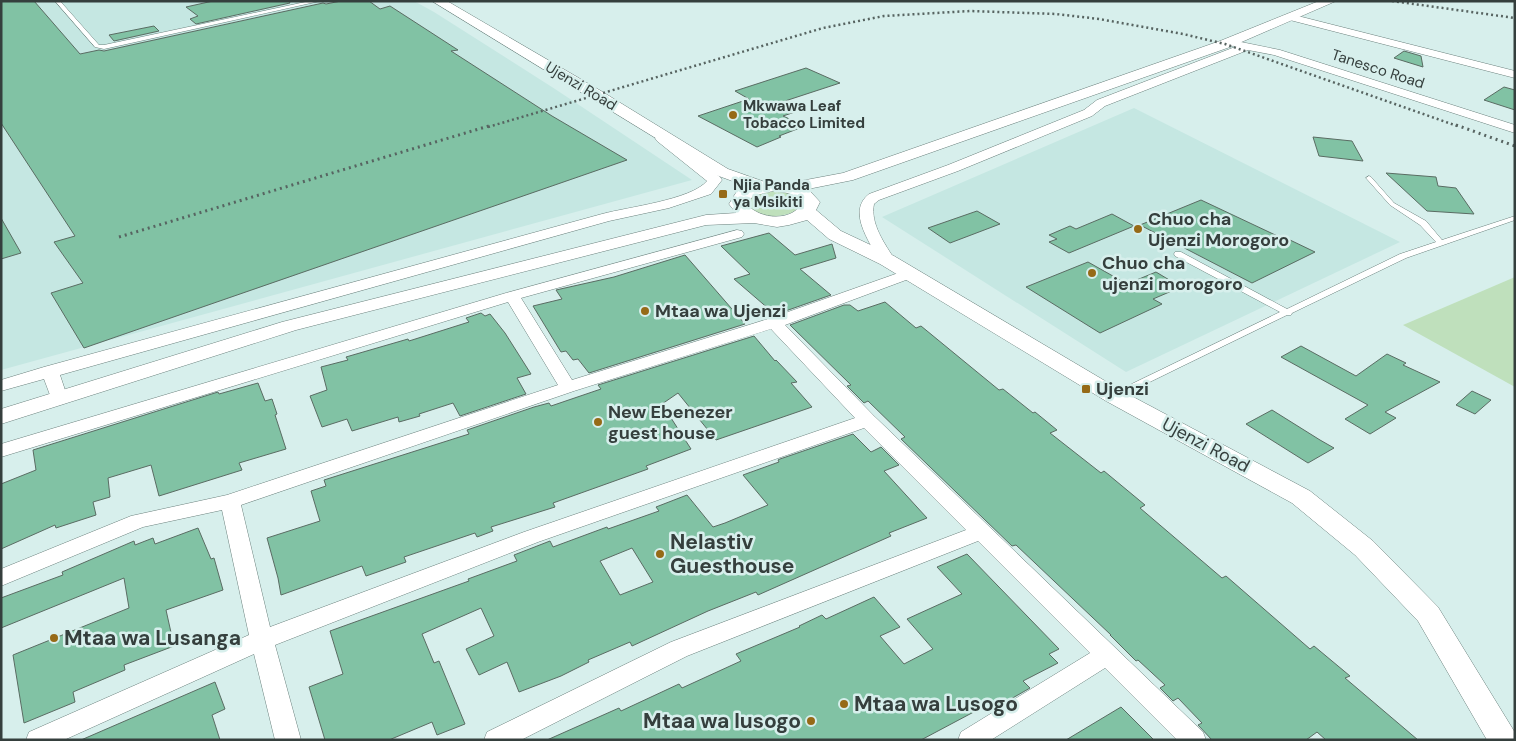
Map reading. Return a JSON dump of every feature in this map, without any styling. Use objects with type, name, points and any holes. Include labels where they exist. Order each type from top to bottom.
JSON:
[{"type":"street","name":"Ujenzi Road","points":[[438,1],[722,172]]},
{"type":"street","points":[[722,172],[764,187],[790,188],[847,177],[1230,42],[1330,1]]},
{"type":"street","points":[[1290,17],[1515,75]]},
{"type":"street","name":"Tanesco Road","points":[[1230,42],[1276,52],[1515,129]]},
{"type":"street","points":[[887,260],[874,236],[866,214],[866,205],[872,198],[908,186],[1088,113],[1102,103],[1247,46]]},
{"type":"street","points":[[1,386],[606,217],[664,204],[706,191],[715,180],[636,119]]},
{"type":"street","points":[[722,172],[741,200],[745,214],[753,218]]},
{"type":"street","points":[[776,221],[795,218],[847,177]]},
{"type":"street","points":[[706,220],[764,187]]},
{"type":"street","points":[[790,188],[805,194],[809,207],[835,235]]},
{"type":"street","points":[[1,417],[289,326],[706,220],[753,218],[776,221],[835,235]]},
{"type":"street","points":[[1,452],[32,440],[512,296],[737,234]]},
{"type":"street","name":"Ujenzi Road","points":[[835,235],[887,260],[1114,396],[1301,496],[1364,548],[1428,614],[1503,740]]},
{"type":"street","points":[[1,578],[138,521],[230,500],[568,387],[774,323],[909,274]]},
{"type":"street","points":[[512,296],[568,387]]},
{"type":"street","points":[[774,323],[867,420],[1194,740]]},
{"type":"street","points":[[50,371],[59,399]]},
{"type":"street","points":[[38,740],[262,640],[531,537],[867,420]]},
{"type":"street","points":[[230,500],[262,640],[288,740]]},
{"type":"street","points":[[496,740],[679,649],[981,532]]},
{"type":"street","points":[[970,740],[1108,654]]},
{"type":"lane","points":[[57,1],[97,46],[104,47],[318,1]]},
{"type":"lane","points":[[1369,178],[1392,204],[1423,222],[1440,243]]},
{"type":"lane","points":[[1114,396],[1403,256],[1515,218]]},
{"type":"lane","points":[[1178,254],[1288,313]]},
{"type":"shaded area","points":[[1,1],[414,1],[555,89],[692,180],[1,370]]},
{"type":"shaded area","name":"Chuo cha Ujenzi Morogoro","points":[[1134,108],[1400,242],[1126,372],[882,217]]},
{"type":"green space","points":[[769,190],[792,194],[802,203],[797,211],[776,216],[765,215],[745,206],[747,197]]},
{"type":"green space","points":[[1515,277],[1515,387],[1403,325]]},
{"type":"building","points":[[1,1],[34,1],[80,54],[99,50],[104,51],[323,3],[369,1],[380,9],[390,6],[458,50],[451,51],[552,116],[627,160],[84,348],[51,293],[83,283],[54,242],[75,236],[1,123]]},
{"type":"building","points":[[213,1],[289,1],[290,3],[196,24],[190,19],[198,16],[186,7]]},
{"type":"building","points":[[154,26],[159,31],[114,41],[109,35]]},
{"type":"building","points":[[1404,51],[1421,56],[1423,67],[1394,58]]},
{"type":"building","points":[[806,68],[840,83],[785,101],[801,110],[783,116],[805,126],[779,136],[781,137],[757,147],[698,116],[749,99],[735,91]]},
{"type":"building","points":[[1504,87],[1515,90],[1515,110],[1484,100]]},
{"type":"building","points":[[1313,137],[1352,141],[1363,161],[1319,156]]},
{"type":"building","points":[[1386,173],[1436,177],[1438,186],[1456,188],[1474,214],[1427,211]]},
{"type":"building","points":[[1201,200],[1315,252],[1252,283],[1140,225]]},
{"type":"building","points":[[977,211],[1000,224],[950,243],[928,228]]},
{"type":"building","points":[[1112,214],[1134,226],[1069,253],[1049,242],[1057,239],[1049,235],[1070,226],[1076,229]]},
{"type":"building","points":[[1,218],[21,253],[1,259]]},
{"type":"building","points":[[769,233],[795,255],[832,244],[836,258],[800,269],[831,295],[777,314],[734,279],[750,274],[721,246]]},
{"type":"building","points":[[685,255],[745,324],[589,373],[578,359],[573,360],[566,351],[561,352],[533,306],[562,299],[556,290],[614,277]]},
{"type":"building","points":[[1088,262],[1127,284],[1156,272],[1181,287],[1153,299],[1162,304],[1100,333],[1026,287]]},
{"type":"building","points":[[885,302],[916,328],[921,326],[999,390],[1003,389],[1057,430],[1050,433],[1101,473],[1104,471],[1145,505],[1140,508],[1222,578],[1226,576],[1310,649],[1314,646],[1350,676],[1345,678],[1418,740],[1326,740],[1317,732],[1306,740],[1212,740],[1198,725],[1202,723],[1178,698],[1173,701],[1160,688],[1165,685],[1138,660],[1136,661],[1016,545],[1012,546],[901,439],[905,437],[868,401],[864,403],[847,386],[851,385],[790,325],[844,305],[850,305],[858,311]]},
{"type":"building","points":[[481,313],[485,316],[490,314],[505,333],[531,374],[517,378],[526,394],[460,416],[453,403],[399,422],[398,417],[352,431],[347,419],[322,427],[310,396],[327,390],[321,367],[348,360],[346,357],[408,339],[409,341],[469,322],[466,318]]},
{"type":"building","points":[[754,336],[775,361],[797,382],[791,383],[812,407],[716,440],[678,393],[662,404],[691,449],[646,466],[648,469],[553,503],[555,507],[491,527],[493,531],[477,537],[475,533],[404,557],[406,562],[366,576],[362,566],[281,595],[267,538],[320,521],[311,491],[326,486],[324,480],[469,434],[467,430],[534,407],[549,403],[551,406],[601,389],[598,385]]},
{"type":"building","points":[[1301,346],[1356,376],[1387,354],[1406,363],[1403,365],[1440,382],[1385,412],[1396,418],[1370,434],[1345,419],[1368,405],[1281,357]]},
{"type":"building","points":[[258,383],[265,401],[272,399],[286,449],[239,463],[242,470],[159,496],[151,465],[108,478],[110,497],[93,502],[96,515],[56,528],[55,525],[1,549],[1,484],[36,470],[33,450],[218,392],[219,394]]},
{"type":"building","points":[[1472,391],[1491,400],[1475,414],[1456,405]]},
{"type":"building","points":[[1272,410],[1334,448],[1308,463],[1246,424]]},
{"type":"building","points":[[853,434],[871,452],[881,447],[899,465],[884,471],[927,518],[889,533],[891,536],[758,595],[756,592],[708,611],[632,646],[630,642],[588,660],[589,662],[561,676],[519,692],[507,662],[479,675],[466,649],[494,636],[481,608],[422,634],[434,663],[439,661],[465,724],[437,735],[432,722],[389,740],[325,740],[309,687],[343,674],[330,631],[469,581],[468,579],[517,561],[514,555],[550,541],[553,547],[607,527],[608,529],[659,511],[656,507],[687,495],[713,527],[725,523],[768,505],[743,475],[779,462],[778,460]],"holes":[[[632,548],[653,582],[620,595],[600,561]]]},
{"type":"building","points":[[198,528],[211,559],[214,558],[223,590],[166,610],[174,646],[124,665],[125,670],[73,692],[75,702],[24,723],[13,655],[129,608],[124,578],[1,628],[1,598],[63,575],[62,572],[134,541],[135,545],[153,538],[155,544]]},
{"type":"building","points":[[967,554],[1059,649],[1049,654],[1058,663],[1023,681],[1030,688],[990,711],[985,706],[921,740],[547,740],[619,708],[621,711],[679,684],[682,688],[741,661],[736,654],[800,627],[822,615],[826,619],[874,597],[900,627],[880,636],[904,664],[933,649],[907,619],[962,594],[937,567]]},
{"type":"building","points":[[215,682],[225,709],[212,715],[220,740],[81,740]]},
{"type":"building","points":[[1121,707],[1154,740],[1066,740]]},
{"type":"railway","points":[[1392,1],[1515,18]]},
{"type":"railway","points":[[488,127],[823,28],[884,16],[970,11],[1056,14],[1099,19],[1183,34],[1225,44],[1460,127]]},
{"type":"railway","points":[[119,237],[492,125]]},
{"type":"railway","points":[[1456,125],[1515,146]]},
{"type":"place","name":"Mkwawa Leaf Tobacco Limited","points":[[733,115]]},
{"type":"place","name":"Njia Panda ya Msikiti","points":[[723,194]]},
{"type":"place","name":"Chuo cha Ujenzi Morogoro","points":[[1138,229]]},
{"type":"place","name":"Chuo cha ujenzi morogoro","points":[[1092,273]]},
{"type":"place","name":"Mtaa wa Ujenzi","points":[[645,311]]},
{"type":"place","name":"Ujenzi","points":[[1086,389]]},
{"type":"place","name":"New Ebenezer guest house","points":[[598,422]]},
{"type":"place","name":"Nelastiv Guesthouse","points":[[660,554]]},
{"type":"place","name":"Mtaa wa Lusanga","points":[[54,638]]},
{"type":"place","name":"Mtaa wa Lusogo","points":[[844,704]]},
{"type":"place","name":"Mtaa wa lusogo","points":[[811,721]]}]
